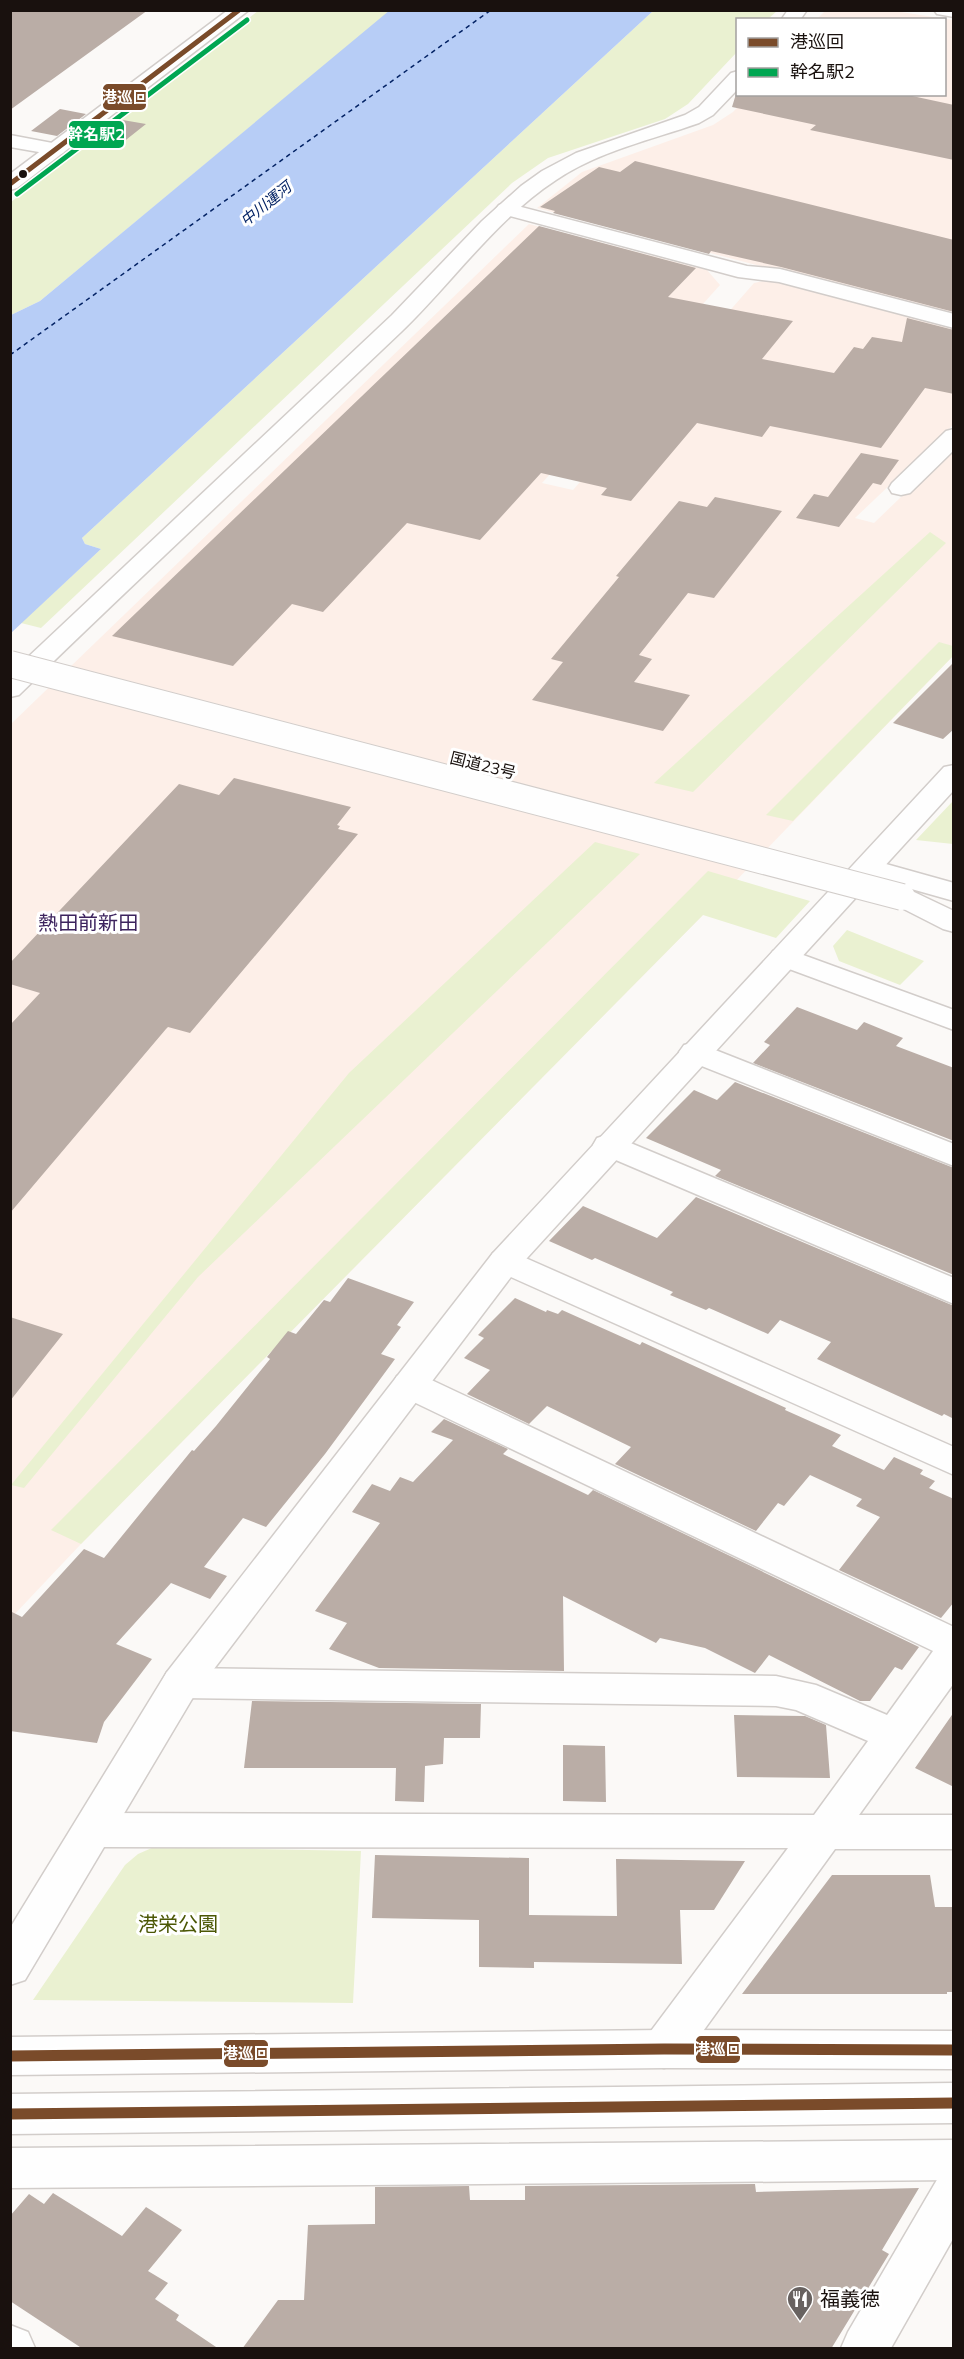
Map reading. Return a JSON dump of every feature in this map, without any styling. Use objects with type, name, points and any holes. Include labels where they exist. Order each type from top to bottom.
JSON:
[{"type":"main road","points":[[10,184],[240,10]]},
{"type":"main road","points":[[943,10],[954,12]]},
{"type":"main road","points":[[10,689],[402,318],[506,209],[550,174],[585,156],[692,119],[706,111],[736,78]]},
{"type":"main road","points":[[10,141],[56,149]]},
{"type":"main road","points":[[506,209],[746,272],[780,276],[954,321]]},
{"type":"main road","points":[[901,488],[954,436]]},
{"type":"main road","name":"国道23号","points":[[10,643],[549,782],[894,885],[954,911]]},
{"type":"main road","name":"国道23号","points":[[10,664],[894,885],[954,892]]},
{"type":"main road","points":[[10,1967],[181,1683],[505,1261],[609,1145],[954,773]]},
{"type":"main road","points":[[894,885],[954,870]]},
{"type":"main road","points":[[894,885],[954,924]]},
{"type":"main road","points":[[784,957],[954,1021]]},
{"type":"main road","points":[[695,1052],[954,1156]]},
{"type":"main road","points":[[609,1145],[954,1292]]},
{"type":"main road","points":[[505,1261],[954,1462]]},
{"type":"main road","points":[[410,1385],[954,1644]]},
{"type":"main road","points":[[664,2049],[954,1652]]},
{"type":"main road","points":[[181,1683],[776,1691],[802,1696],[894,1735]]},
{"type":"main road","points":[[94,1830],[954,1832]]},
{"type":"main road","points":[[10,2055],[664,2049],[954,2050]]},
{"type":"main road","points":[[30,2113],[954,2103]]},
{"type":"main road","points":[[10,2169],[954,2160]]},
{"type":"main road","points":[[865,2349],[954,2193]]},
{"type":"shaded area","points":[[888,10],[940,18],[818,18],[825,11]]},
{"type":"shaded area","points":[[946,19],[953,20],[953,316],[537,208],[582,172],[713,125],[733,112],[748,96],[946,96]]},
{"type":"shaded area","points":[[529,224],[707,270],[720,285],[542,483],[573,490],[754,283],[771,279],[953,326],[953,425],[855,518],[874,523],[953,447],[953,656],[703,915],[81,1544],[11,1618],[11,724]]},
{"type":"green space","points":[[258,11],[390,11],[40,301],[11,315],[11,202]]},
{"type":"green space","points":[[653,11],[777,11],[769,18],[736,18],[736,53],[688,104],[665,119],[548,158],[512,183],[41,628],[21,623],[101,549],[85,544],[82,538]]},
{"type":"green space","points":[[930,532],[946,543],[693,792],[654,783]]},
{"type":"green space","points":[[939,642],[953,646],[953,656],[793,821],[766,815]]},
{"type":"green space","points":[[953,801],[953,844],[916,840]]},
{"type":"green space","points":[[595,842],[640,854],[198,1277],[24,1488],[11,1485],[349,1073]]},
{"type":"green space","points":[[708,871],[810,901],[776,938],[703,915],[81,1544],[51,1530]]},
{"type":"green space","points":[[847,930],[924,961],[900,985],[839,961],[833,946]]},
{"type":"green space","name":"港栄公園","points":[[154,1847],[361,1851],[353,2003],[33,2000],[125,1865],[138,1854]]},
{"type":"water","name":"中川運河","points":[[390,10],[653,11],[82,538],[85,544],[101,549],[11,633],[11,315],[40,301]]},
{"type":"building","points":[[10,10],[148,10],[10,110]]},
{"type":"building","points":[[736,94],[736,96],[912,96],[954,105],[954,160],[810,130],[816,125],[732,107]]},
{"type":"building","points":[[60,109],[86,114],[57,136],[31,131]]},
{"type":"building","points":[[111,118],[146,124],[117,147],[82,141]]},
{"type":"building","points":[[635,161],[954,240],[954,312],[781,267],[711,251],[709,254],[553,213],[555,211],[540,207],[599,167],[620,172]]},
{"type":"building","points":[[539,226],[696,268],[668,297],[793,321],[762,359],[834,373],[854,347],[863,349],[872,337],[902,342],[907,318],[954,330],[954,394],[925,388],[881,448],[770,426],[762,437],[697,423],[631,501],[601,495],[607,488],[541,473],[480,540],[407,523],[323,612],[292,604],[233,666],[112,636]]},
{"type":"building","points":[[861,453],[899,460],[881,485],[873,483],[839,527],[796,518],[814,494],[828,497]]},
{"type":"building","points":[[715,497],[782,511],[714,598],[688,593],[639,655],[652,659],[634,682],[690,695],[663,731],[532,700],[563,662],[551,659],[679,501],[707,507]]},
{"type":"building","points":[[954,662],[954,729],[943,739],[893,723]]},
{"type":"building","points":[[234,778],[351,807],[337,825],[340,826],[338,829],[358,834],[190,1033],[168,1027],[10,1213],[10,1025],[40,993],[10,984],[10,963],[179,784],[219,795]]},
{"type":"building","points":[[797,1007],[857,1030],[864,1022],[903,1038],[896,1046],[954,1068],[954,1141],[753,1063],[770,1045],[764,1042]]},
{"type":"building","points":[[735,1082],[954,1168],[954,1275],[715,1176],[721,1170],[646,1138],[694,1090],[717,1100]]},
{"type":"building","points":[[696,1197],[954,1306],[954,1419],[944,1414],[942,1416],[817,1359],[831,1342],[780,1320],[768,1334],[709,1308],[706,1310],[670,1295],[673,1292],[549,1241],[583,1206],[657,1238]]},
{"type":"building","points":[[348,1278],[414,1302],[397,1325],[401,1327],[381,1354],[395,1359],[325,1454],[266,1527],[243,1518],[204,1567],[227,1576],[210,1599],[171,1583],[116,1644],[152,1659],[104,1722],[97,1743],[10,1731],[10,1611],[22,1617],[84,1549],[104,1558],[192,1450],[194,1451],[216,1426],[270,1359],[267,1357],[288,1331],[296,1334],[324,1300],[330,1302]]},
{"type":"building","points":[[515,1298],[546,1312],[547,1310],[558,1314],[562,1310],[640,1345],[642,1342],[786,1408],[785,1410],[841,1435],[832,1446],[884,1470],[894,1457],[923,1470],[920,1474],[935,1481],[929,1488],[954,1499],[954,1602],[941,1618],[839,1570],[880,1517],[856,1506],[862,1499],[810,1475],[784,1506],[778,1503],[756,1531],[615,1464],[631,1447],[547,1406],[529,1424],[467,1394],[490,1370],[464,1358],[484,1338],[478,1335]]},
{"type":"building","points":[[10,1317],[63,1334],[10,1401]]},
{"type":"building","points":[[444,1419],[508,1449],[503,1454],[588,1495],[593,1490],[919,1647],[902,1670],[895,1667],[870,1701],[860,1701],[769,1655],[755,1673],[705,1648],[660,1638],[656,1643],[563,1596],[564,1671],[379,1668],[329,1649],[347,1623],[315,1611],[380,1523],[352,1512],[372,1484],[390,1491],[400,1477],[413,1482],[453,1440],[431,1432]]},
{"type":"building","points":[[252,1701],[481,1704],[480,1738],[444,1738],[443,1764],[425,1766],[424,1802],[395,1801],[396,1768],[244,1768]]},
{"type":"building","points":[[954,1712],[954,1787],[915,1768]]},
{"type":"building","points":[[734,1715],[805,1716],[826,1725],[830,1778],[737,1777]]},
{"type":"building","points":[[563,1745],[605,1746],[606,1802],[563,1801]]},
{"type":"building","points":[[375,1855],[529,1858],[529,1915],[617,1916],[616,1859],[745,1861],[714,1910],[680,1910],[682,1964],[534,1962],[534,1968],[479,1967],[479,1920],[372,1918]]},
{"type":"building","points":[[832,1875],[930,1875],[935,1907],[954,1907],[954,1992],[947,1992],[947,1994],[742,1994]]},
{"type":"building","points":[[755,2184],[756,2192],[919,2188],[882,2250],[889,2254],[831,2349],[242,2349],[278,2300],[304,2300],[308,2225],[375,2224],[375,2187],[469,2186],[470,2200],[525,2200],[525,2186]]},
{"type":"building","points":[[53,2193],[122,2236],[146,2207],[182,2230],[148,2271],[168,2283],[155,2299],[179,2315],[176,2320],[219,2349],[83,2349],[10,2301],[10,2216],[29,2194],[44,2204]]},
{"type":"ferry route","points":[[10,355],[491,10]]},
{"type":"transit line","name":"港巡回","points":[[10,184],[239,10]]},
{"type":"transit line","name":"幹名駅2","points":[[17,194],[247,20]]},
{"type":"transit line","name":"港巡回","points":[[10,2056],[664,2049],[954,2050]]},
{"type":"transit line","name":"港巡回","points":[[10,2114],[954,2103]]},
{"type":"place","name":"福義徳","points":[[800,2322]]},
{"type":"district","name":"熱田前新田","points":[[88,923]]}]
